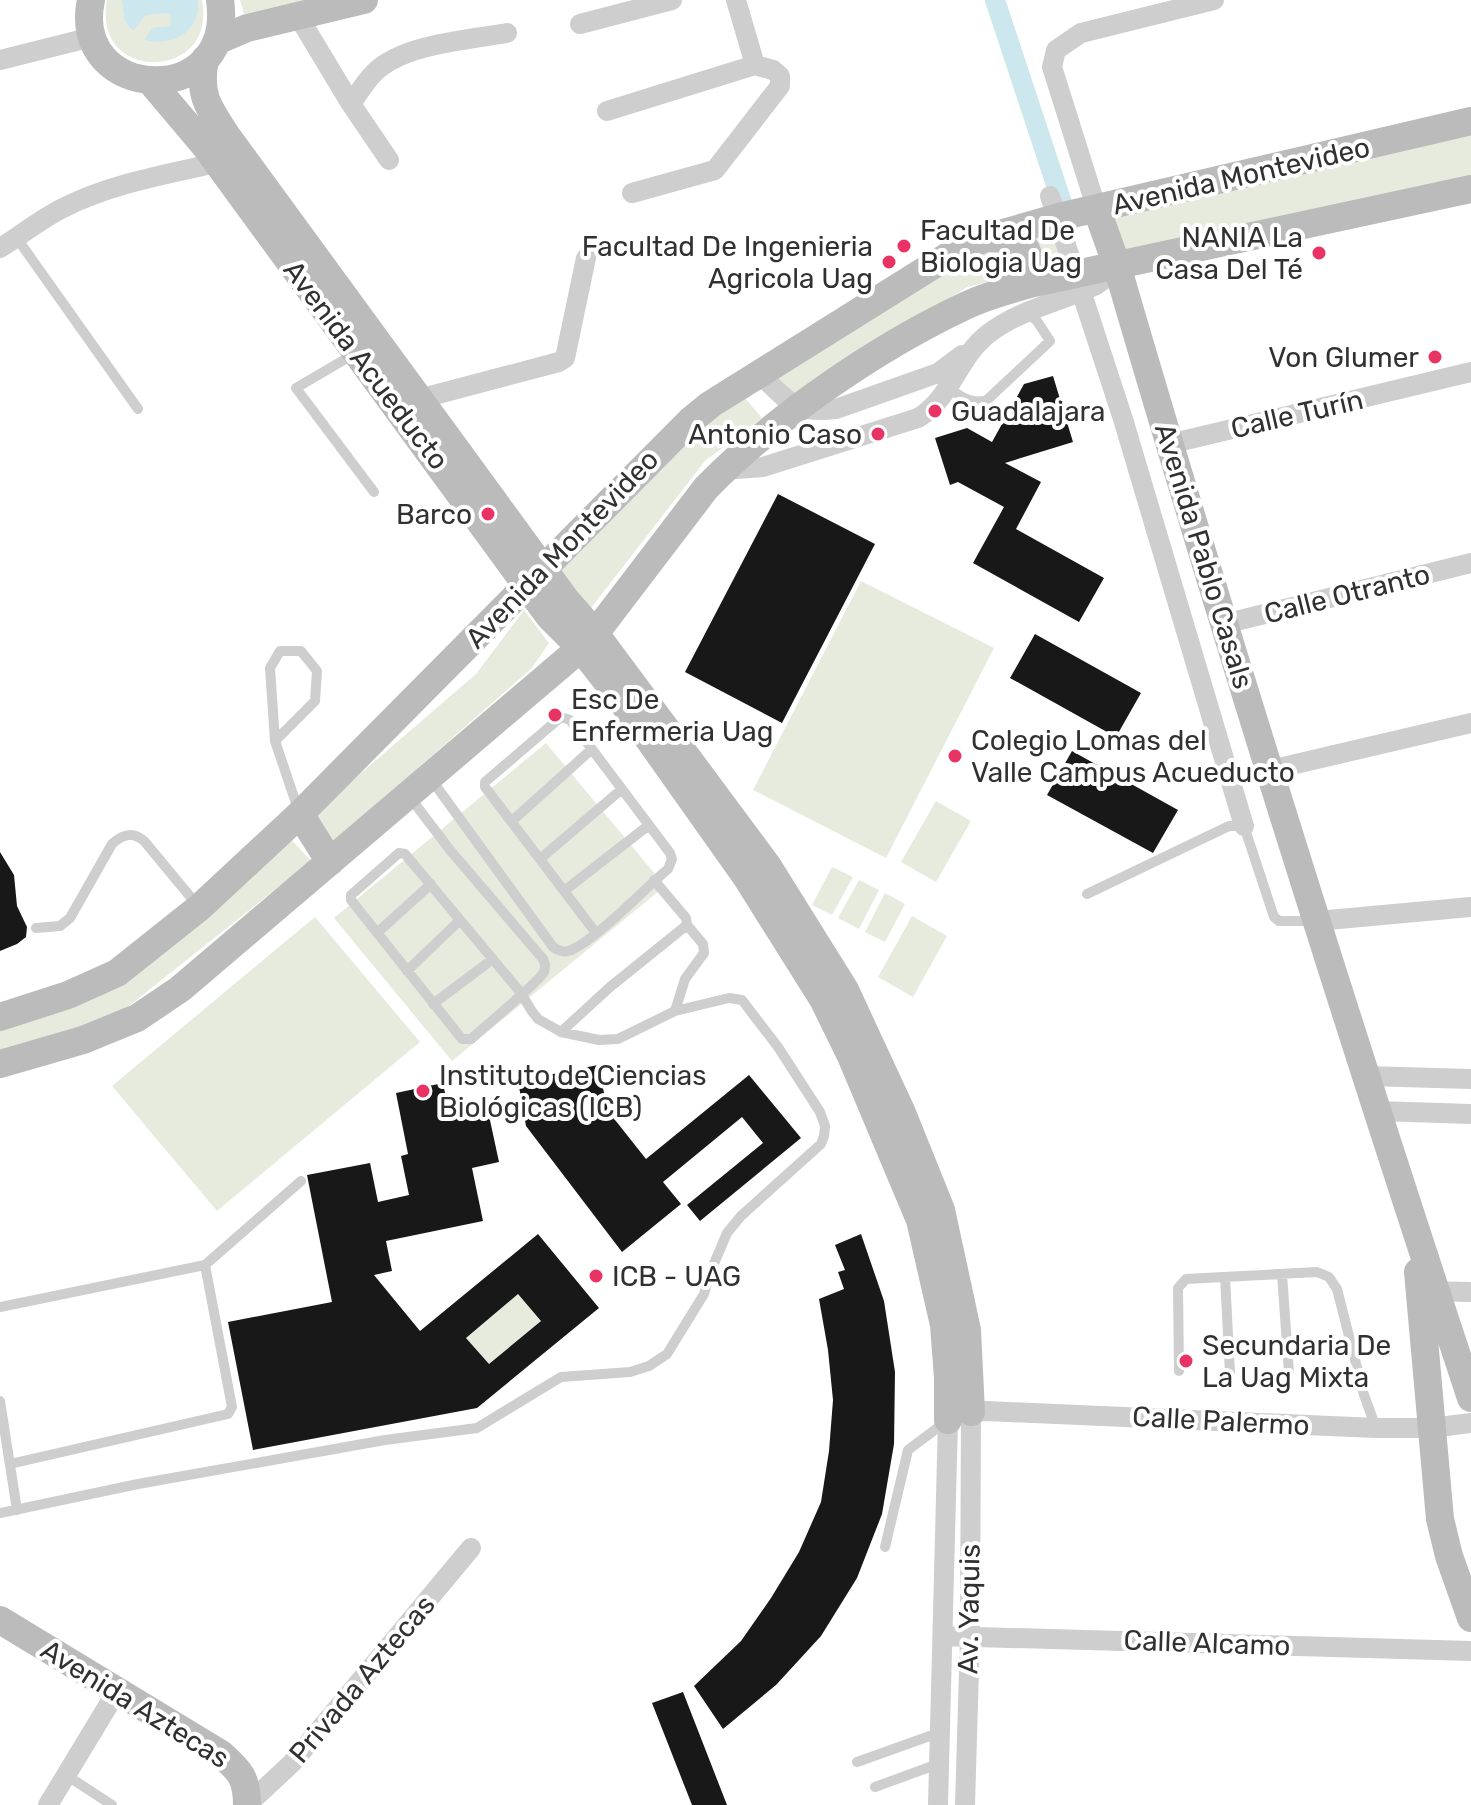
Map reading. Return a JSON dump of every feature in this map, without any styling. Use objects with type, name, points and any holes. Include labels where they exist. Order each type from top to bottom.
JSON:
[{"type":"street","name":"Avenida Acueducto","points":[[220,0],[221,27],[201,80],[203,95],[230,160],[355,354],[442,448],[535,575],[571,607],[587,640],[767,865],[834,994],[902,1113],[941,1210],[967,1330],[959,1416]]},
{"type":"street","points":[[90,1],[92,37],[105,60],[138,80],[151,82],[181,77],[233,33],[364,0]]},
{"type":"street","points":[[580,24],[672,0]]},
{"type":"street","points":[[736,0],[755,65]]},
{"type":"street","name":"Avenida Pablo Casals","points":[[1214,0],[1081,33],[1056,50],[1052,67],[1117,266],[1224,624],[1413,1228],[1428,1291],[1471,1398]]},
{"type":"street","points":[[298,16],[389,160]]},
{"type":"street","points":[[351,104],[374,73],[392,60],[428,47],[507,33]]},
{"type":"street","points":[[0,60],[92,37]]},
{"type":"street","points":[[607,111],[755,65],[773,70],[780,76],[780,86],[715,170],[632,193]]},
{"type":"street","name":"Avenida Acueducto","points":[[151,82],[230,160],[419,399],[442,448]]},
{"type":"street","name":"Avenida Montevideo","points":[[0,1017],[68,995],[117,973],[200,907],[300,814],[690,421],[711,404],[956,251],[1053,207],[1097,210],[1471,121]]},
{"type":"street","points":[[8,243],[61,209],[86,198],[230,160]]},
{"type":"street","points":[[723,470],[763,467],[918,418],[939,402],[943,380],[989,332],[1078,282],[1117,266],[1471,189]]},
{"type":"street","points":[[1053,207],[1132,448],[1244,826]]},
{"type":"street","points":[[986,238],[1013,239],[1023,244],[1028,253],[1029,263],[1025,272],[1004,291]]},
{"type":"street","points":[[419,399],[565,358],[586,258]]},
{"type":"street","points":[[0,1064],[83,1040],[137,1018],[180,989],[587,640],[706,488],[723,470],[799,409],[858,367],[966,305],[1004,291],[1078,282]]},
{"type":"street","name":"Calle Turín","points":[[1169,444],[1471,372]]},
{"type":"street","points":[[759,374],[799,409],[836,409],[943,380]]},
{"type":"street","name":"Calle Otranto","points":[[1224,624],[1471,563]]},
{"type":"street","points":[[1270,770],[1471,723]]},
{"type":"street","points":[[300,814],[330,862]]},
{"type":"street","points":[[1317,921],[1471,907]]},
{"type":"street","points":[[1366,1076],[1471,1079]]},
{"type":"street","points":[[1377,1111],[1471,1114]]},
{"type":"street","points":[[1428,1291],[1471,1292]]},
{"type":"street","name":"Avenida Pablo Casals","points":[[1428,1291],[1431,1428],[1440,1519],[1449,1556],[1471,1618]]},
{"type":"street","name":"Calle Palermo","points":[[959,1416],[986,1411],[1376,1428],[1431,1428],[1471,1423]]},
{"type":"street","name":"Av. Yaquis","points":[[938,1805],[943,1636],[959,1416]]},
{"type":"street","name":"Av. Yaquis","points":[[959,1416],[970,1636],[965,1805]]},
{"type":"street","name":"Privada Aztecas","points":[[248,1804],[292,1763],[471,1548]]},
{"type":"street","name":"Avenida Aztecas","points":[[0,1620],[221,1754],[241,1772],[247,1788],[248,1804]]},
{"type":"street","name":"Calle Alcamo","points":[[943,1636],[1471,1651]]},
{"type":"street","points":[[48,1805],[117,1691]]},
{"type":"lane","points":[[8,243],[138,409]]},
{"type":"lane","points":[[943,380],[976,403],[987,400],[1048,343],[1050,339],[1037,321],[1004,291]]},
{"type":"lane","points":[[355,354],[296,388],[374,492]]},
{"type":"lane","points":[[275,741],[315,701],[317,671],[301,651],[280,651],[270,668],[275,741],[300,814]]},
{"type":"lane","points":[[430,777],[553,947],[571,950],[596,933],[671,865],[672,859],[570,720],[561,717],[485,782],[485,787],[596,933]]},
{"type":"lane","points":[[512,821],[592,749]]},
{"type":"lane","points":[[540,859],[622,789]]},
{"type":"lane","points":[[0,1513],[138,1484],[385,1440],[477,1428],[561,1377],[630,1372],[649,1366],[667,1354],[704,1294],[727,1233],[741,1216],[821,1144],[825,1126],[820,1112],[742,1000],[729,998],[675,1011],[618,1039],[599,1040],[561,1032],[538,1019],[521,993],[402,852],[351,895],[351,900],[459,1037],[471,1039],[521,993],[544,973],[543,959],[450,850],[408,795]]},
{"type":"lane","points":[[564,891],[649,825]]},
{"type":"lane","points":[[1087,894],[1229,826],[1244,826],[1274,917],[1286,921],[1317,921]]},
{"type":"lane","points":[[36,928],[60,926],[70,918],[112,844],[131,834],[145,842],[200,907]]},
{"type":"lane","points":[[654,880],[703,944],[704,953],[685,979],[675,1011]]},
{"type":"lane","points":[[377,933],[431,884]]},
{"type":"lane","points":[[407,971],[460,920]]},
{"type":"lane","points":[[561,1032],[610,987],[687,925]]},
{"type":"lane","points":[[543,959],[553,947]]},
{"type":"lane","points":[[433,1004],[493,959]]},
{"type":"lane","points":[[0,1307],[205,1265],[301,1181]]},
{"type":"lane","points":[[10,1464],[230,1412],[232,1407],[226,1367],[205,1265]]},
{"type":"lane","points":[[1179,1371],[1180,1283],[1186,1279],[1317,1272],[1329,1277],[1337,1289],[1364,1395],[1376,1428]]},
{"type":"lane","points":[[1282,1274],[1289,1373]]},
{"type":"lane","points":[[1225,1277],[1230,1373]]},
{"type":"lane","points":[[0,1401],[17,1510]]},
{"type":"lane","points":[[885,1547],[908,1450],[959,1416]]},
{"type":"lane","points":[[857,1762],[941,1732]]},
{"type":"lane","points":[[875,1787],[938,1764]]},
{"type":"lane","points":[[66,1775],[112,1805]]},
{"type":"shaded area","points":[[107,0],[202,0],[202,27],[192,46],[175,58],[154,62],[134,59],[117,47],[107,27]]},
{"type":"shaded area","points":[[240,0],[305,0],[244,14]]},
{"type":"shaded area","points":[[1471,126],[1471,177],[1125,258],[1107,215]]},
{"type":"shaded area","points":[[1058,231],[1065,263],[967,287],[795,400],[767,374],[921,277],[977,255]]},
{"type":"shaded area","points":[[740,392],[762,418],[705,461],[584,617],[552,572]]},
{"type":"shaded area","points":[[861,581],[994,648],[886,858],[753,790]]},
{"type":"shaded area","points":[[524,610],[549,643],[532,668],[328,847],[310,817],[476,674]]},
{"type":"shaded area","points":[[546,743],[665,886],[452,1061],[334,918]]},
{"type":"shaded area","points":[[936,801],[971,821],[936,882],[901,862]]},
{"type":"shaded area","points":[[288,836],[311,861],[125,1009],[59,1037],[0,1052],[0,1021],[62,1004]]},
{"type":"shaded area","points":[[832,867],[853,877],[832,915],[812,905]]},
{"type":"shaded area","points":[[859,880],[879,890],[859,929],[838,918]]},
{"type":"shaded area","points":[[885,893],[905,904],[885,942],[865,932]]},
{"type":"shaded area","points":[[912,916],[947,936],[913,997],[878,977]]},
{"type":"shaded area","points":[[315,917],[420,1042],[217,1211],[112,1086]]},
{"type":"shaded area","points":[[518,1294],[541,1321],[489,1364],[466,1338]]},
{"type":"water","points":[[122,0],[198,0],[198,11],[190,28],[183,34],[175,39],[155,42],[145,40],[152,28],[171,26],[170,13],[146,15],[133,31],[125,21]]},
{"type":"building","points":[[1053,376],[1073,442],[1005,463],[1041,482],[1016,529],[1104,578],[1079,622],[973,563],[1004,507],[958,482],[950,485],[935,438],[967,428],[992,442],[1024,384]]},
{"type":"building","points":[[778,494],[875,544],[782,723],[685,672]]},
{"type":"building","points":[[1035,634],[1141,693],[1116,737],[1010,678]]},
{"type":"building","points":[[1072,751],[1178,810],[1153,853],[1047,795]]},
{"type":"building","points":[[0,852],[14,875],[17,906],[27,927],[26,937],[0,951]]},
{"type":"building","points":[[598,1065],[608,1111],[646,1159],[749,1075],[801,1138],[700,1221],[687,1205],[763,1143],[742,1117],[663,1182],[681,1204],[622,1252],[526,1126],[518,1081]]},
{"type":"building","points":[[443,1083],[450,1118],[488,1111],[499,1162],[472,1168],[483,1221],[386,1241],[392,1271],[374,1275],[420,1331],[538,1234],[599,1308],[477,1408],[253,1450],[228,1322],[332,1302],[307,1175],[370,1163],[378,1202],[409,1195],[401,1156],[408,1154],[396,1093]],"holes":[[[518,1294],[541,1321],[489,1364],[466,1338]]]},
{"type":"building","points":[[861,1234],[884,1301],[895,1372],[894,1444],[882,1514],[857,1578],[821,1636],[776,1685],[723,1729],[694,1686],[741,1641],[771,1598],[799,1552],[821,1502],[833,1400],[819,1299],[844,1289],[838,1272],[845,1270],[835,1245]]},
{"type":"building","points":[[683,1692],[727,1805],[692,1805],[652,1703]]},
{"type":"waterway","points":[[995,0],[1069,224]]},
{"type":"place","name":"Facultad De Biologia Uag","points":[[904,246]]},
{"type":"place","name":"NANIA La Casa Del Té","points":[[1319,253]]},
{"type":"place","name":"Facultad De Ingenieria Agricola Uag","points":[[889,262]]},
{"type":"place","name":"Von Glumer","points":[[1435,357]]},
{"type":"place","name":"Guadalajara","points":[[935,411]]},
{"type":"place","name":"Antonio Caso","points":[[878,434]]},
{"type":"place","name":"Barco","points":[[488,514]]},
{"type":"place","name":"Esc De Enfermeria Uag","points":[[555,715]]},
{"type":"place","name":"Colegio Lomas del Valle Campus Acueducto","points":[[955,756]]},
{"type":"place","name":"Instituto de Ciencias Biológicas (ICB)","points":[[423,1091]]},
{"type":"place","name":"ICB - UAG","points":[[596,1276]]},
{"type":"place","name":"Secundaria De La Uag Mixta","points":[[1186,1361]]}]
